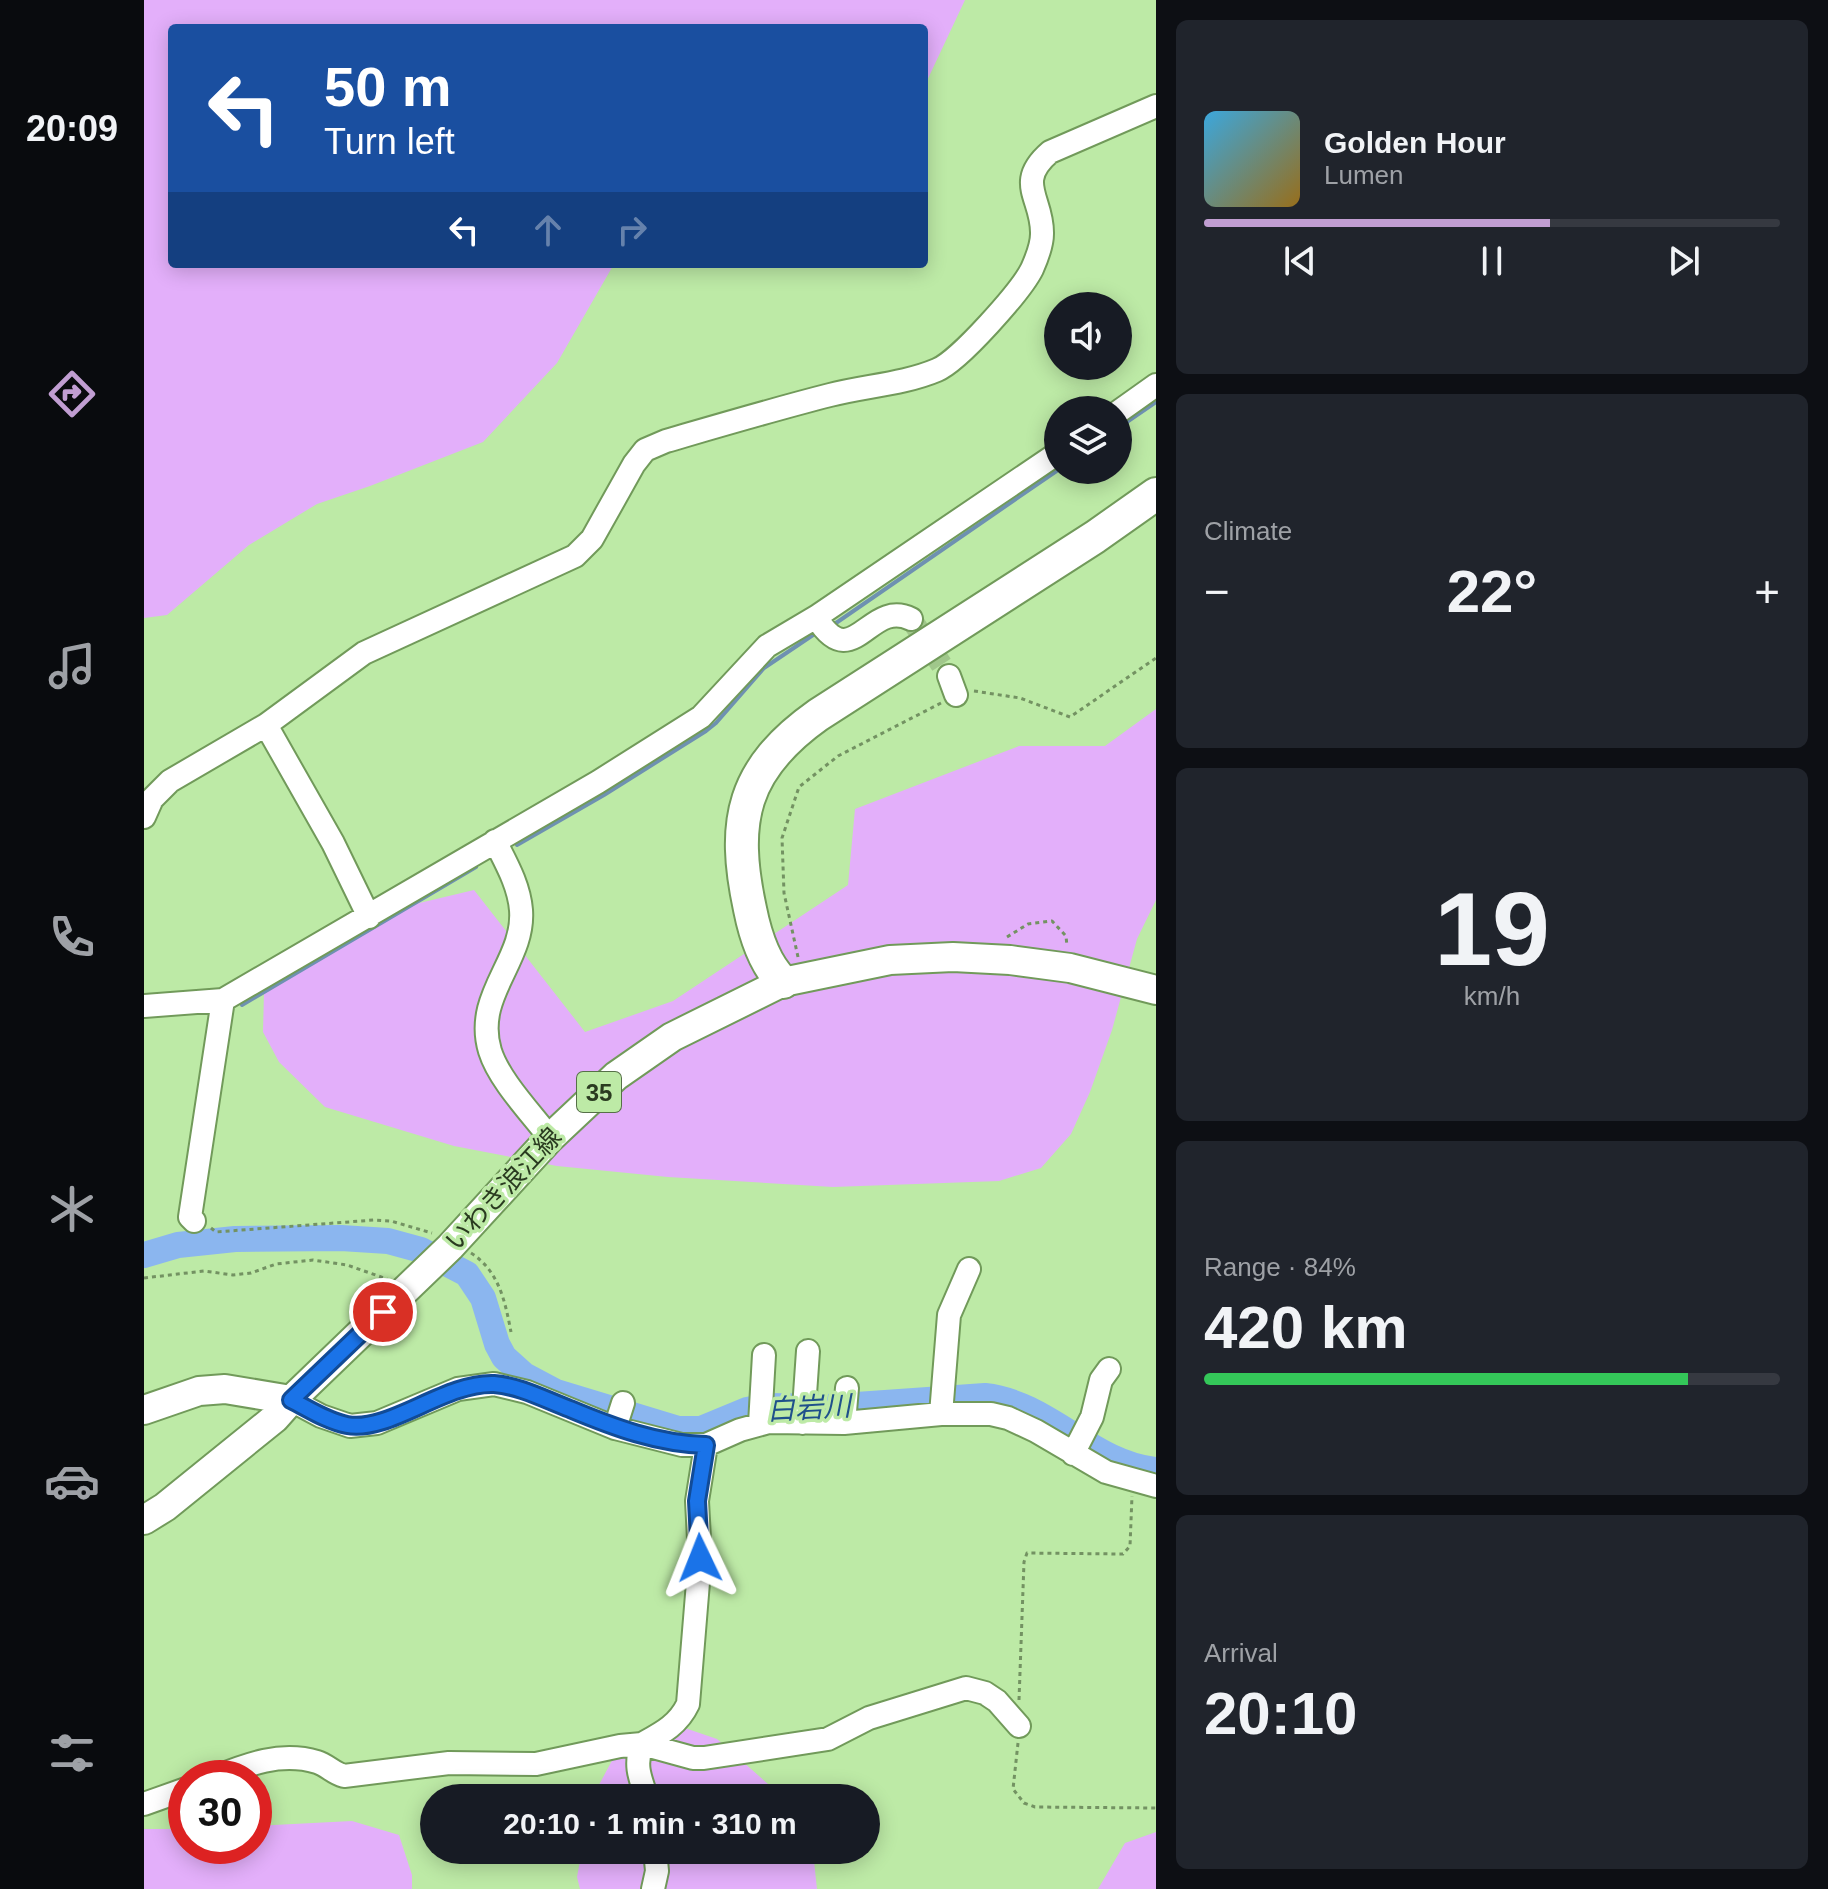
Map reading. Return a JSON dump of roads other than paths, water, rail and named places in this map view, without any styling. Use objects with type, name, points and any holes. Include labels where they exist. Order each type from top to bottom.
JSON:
[{"type":"highway","points":[[1156,494],[1095,537],[818,715],[790,735],[762,768],[749,794],[740,834],[742,871],[757,932],[771,970],[790,970],[761,876],[757,845],[760,815],[776,776],[802,744],[1107,553],[1156,518]]},
{"type":"main road","name":"いわき浪江線","points":[[144,1520],[165,1507],[275,1418],[452,1244],[550,1138],[616,1076],[672,1037],[790,970],[953,957],[1010,960],[1070,968],[1156,990]]},
{"type":"main road","points":[[144,1410],[199,1391],[225,1389],[291,1400]]},
{"type":"street","points":[[144,817],[152,799],[170,781],[266,725],[364,653],[575,556],[592,539],[645,450],[666,441],[831,395],[919,376],[939,370],[953,361],[1000,312],[1031,271],[1042,237],[1041,218],[1032,195],[1031,177],[1038,162],[1050,152],[1156,106]]},
{"type":"street","points":[[1132,402],[1156,385]]},
{"type":"street","points":[[144,1006],[223,1000],[598,782],[701,717],[767,646],[816,617],[1044,462]]},
{"type":"street","points":[[816,617],[826,634],[834,640],[844,641],[892,615],[901,614],[911,619]]},
{"type":"street","points":[[266,725],[333,843],[369,917]]},
{"type":"street","points":[[495,841],[519,891],[522,912],[516,943],[491,997],[486,1032],[495,1066],[550,1138]]},
{"type":"street","points":[[199,1222],[190,1217],[223,1000]]},
{"type":"street","points":[[942,1405],[949,1315],[969,1269]]},
{"type":"street","points":[[804,1414],[808,1351]]},
{"type":"street","points":[[761,1415],[764,1355]]},
{"type":"street","points":[[1077,1446],[1092,1417],[1101,1380],[1109,1369]]},
{"type":"street","points":[[291,1400],[321,1416],[350,1426],[377,1423],[458,1389],[494,1384],[619,1417],[682,1445],[706,1445],[761,1415],[804,1414],[846,1407],[942,1405],[1008,1418],[1077,1446],[1106,1472],[1156,1486]]},
{"type":"street","points":[[642,1784],[636,1759],[642,1744],[665,1732],[681,1718],[688,1704],[700,1558],[697,1501],[706,1445]]},
{"type":"street","points":[[268,1760],[320,1762],[334,1773],[344,1776],[449,1763],[536,1764],[642,1744],[693,1758],[704,1758],[828,1739],[869,1718],[966,1688],[985,1693],[1019,1726]]},
{"type":"street","points":[[144,1804],[168,1795]]},
{"type":"street","points":[[653,1889],[656,1864]]},
{"type":"waterway","points":[[1132,418],[1156,402]]},
{"type":"waterway","points":[[836,623],[1044,480]]},
{"type":"waterway","points":[[517,845],[706,731],[764,668],[813,635]]},
{"type":"waterway","points":[[242,1005],[476,867]]},
{"type":"waterway","points":[[178,1245],[196,1230]]},
{"type":"waterway","name":"白岩川","points":[[144,1255],[178,1245],[235,1239],[388,1241],[421,1250],[467,1274],[483,1298],[504,1357],[524,1375],[556,1392],[678,1429],[701,1429],[747,1410],[768,1406],[828,1407],[985,1396],[1030,1410],[1111,1457],[1156,1470]]},
{"type":"tunnel","points":[[911,619],[949,676]]}]
